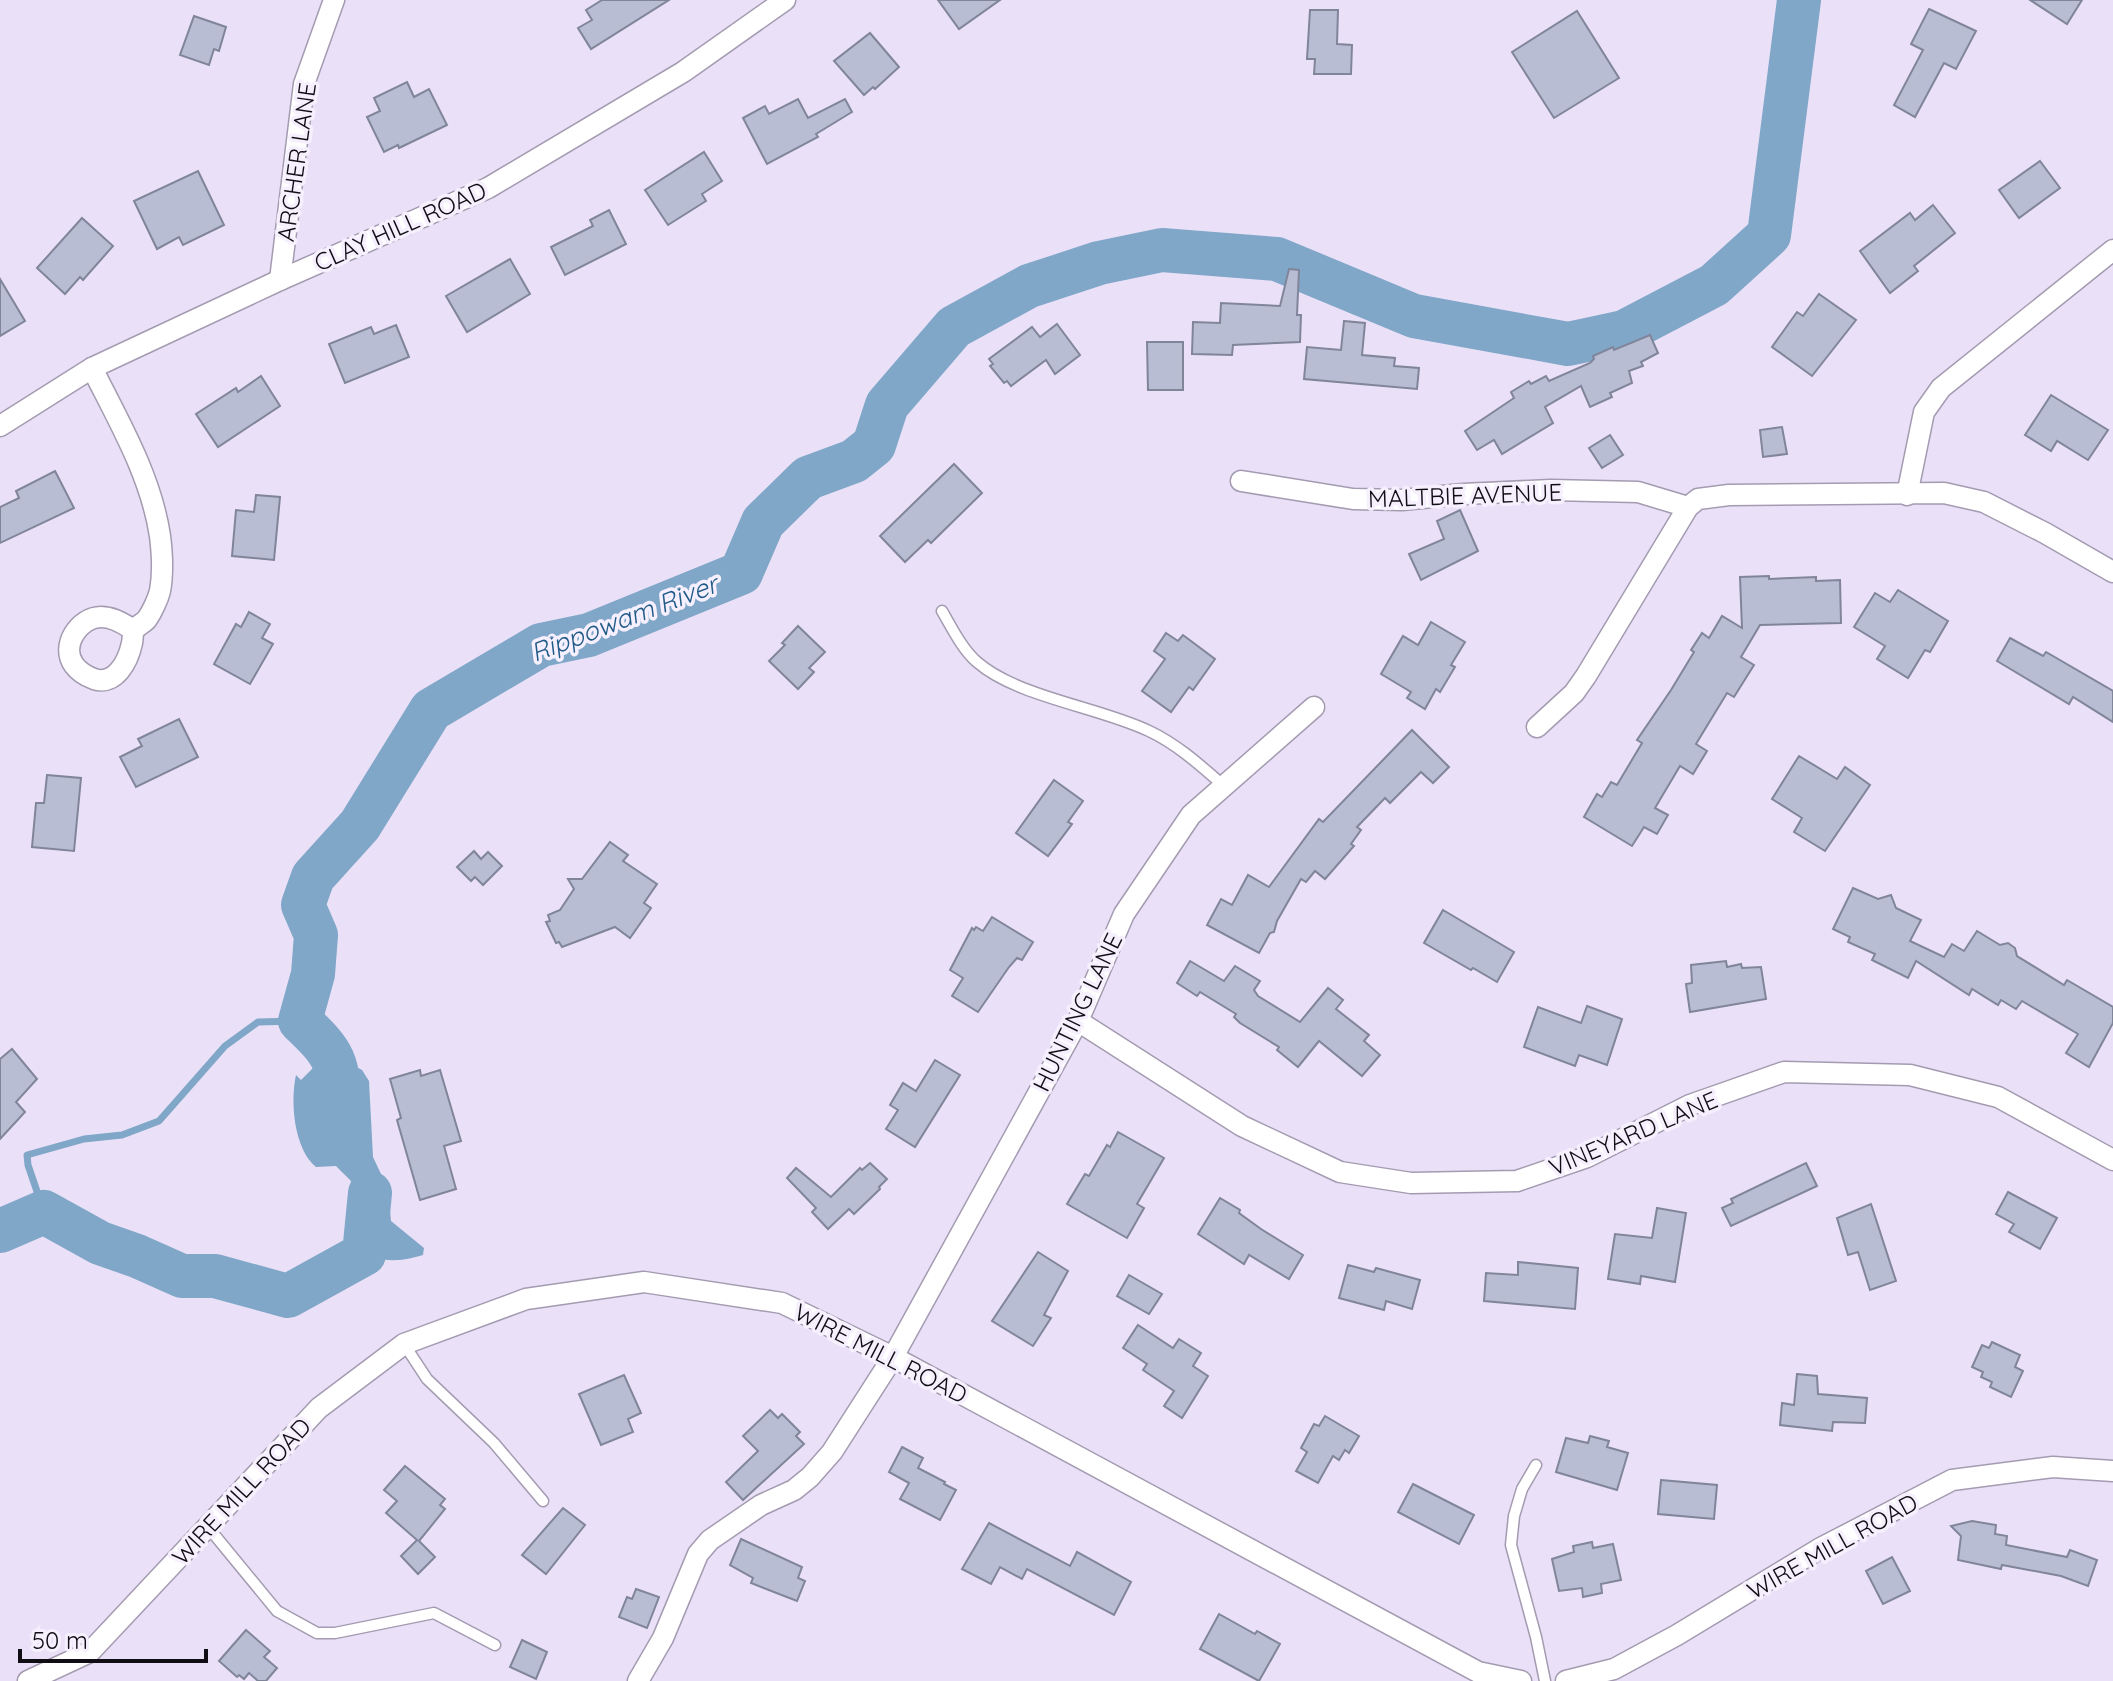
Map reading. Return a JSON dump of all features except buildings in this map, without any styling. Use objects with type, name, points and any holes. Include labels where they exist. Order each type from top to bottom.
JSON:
[{"type":"street","name":"ARCHER LANE","points":[[280,280],[304,84],[334,0]]},
{"type":"street","name":"CLAY HILL ROAD","points":[[0,426],[92,368],[488,188],[683,72],[785,0]]},
{"type":"street","points":[[1907,495],[1924,412],[1941,388],[2113,250]]},
{"type":"street","points":[[92,368],[129,442],[150,493],[160,539],[159,591],[147,619],[134,630]]},
{"type":"street","name":"MALTBIE AVENUE","points":[[1241,481],[1366,500],[1551,490],[1638,492],[1688,507]]},
{"type":"street","points":[[1537,727],[1574,693],[1688,507],[1698,499],[1729,495],[1944,493],[1984,502],[2113,572]]},
{"type":"street","name":"HUNTING LANE","points":[[638,1681],[663,1638],[698,1554],[710,1540],[761,1505],[794,1490],[810,1477],[832,1452],[893,1357],[1078,1021],[1124,914],[1191,815],[1314,707]]},
{"type":"street","name":"VINEYARD LANE","points":[[1078,1021],[1242,1126],[1340,1172],[1411,1183],[1517,1181],[1587,1157],[1690,1105],[1784,1072],[1910,1075],[1998,1097],[2113,1160]]},
{"type":"street","name":"WIRE MILL ROAD","points":[[28,1681],[90,1652],[319,1408],[404,1344],[526,1299],[644,1282],[782,1303],[893,1357],[1478,1672],[1521,1681]]},
{"type":"street","name":"WIRE MILL ROAD","points":[[1566,1681],[1614,1669],[1677,1635],[1819,1549],[1952,1480],[2053,1467],[2113,1471]]},
{"type":"lane","points":[[942,611],[975,660],[992,673],[1022,687],[1096,709],[1151,732],[1187,755],[1224,786]]},
{"type":"lane","points":[[404,1344],[427,1379],[494,1443],[543,1501]]},
{"type":"lane","points":[[1536,1465],[1522,1489],[1514,1516],[1511,1545],[1545,1681]]},
{"type":"lane","points":[[208,1527],[277,1611],[317,1633],[335,1633],[434,1613],[495,1645]]},
{"type":"water","points":[[329,1052],[362,1070],[369,1081],[373,1157],[388,1189],[391,1221],[424,1248],[423,1255],[401,1260],[383,1259],[346,1245],[356,1209],[351,1181],[336,1166],[316,1167],[309,1159],[298,1137],[294,1111],[296,1075],[301,1080]]},
{"type":"waterway","name":"Rippowam River","points":[[340,1110],[333,1060],[321,1042],[300,1021],[313,974],[316,935],[303,905],[313,877],[360,825],[431,710],[541,645],[589,635],[741,573],[763,522],[808,478],[854,461],[874,445],[887,405],[954,327],[1029,286],[1099,263],[1162,250],[1277,259],[1414,316],[1568,344],[1624,332],[1714,285],[1769,235],[1799,0]]},
{"type":"waterway","name":"Rippowam River","points":[[44,1212],[27,1155],[84,1139],[122,1135],[159,1121],[225,1046],[258,1022],[300,1021]]},
{"type":"waterway","name":"Rippowam River","points":[[0,1231],[44,1212],[100,1243],[182,1276],[215,1276],[288,1296],[364,1254],[370,1193]]}]
